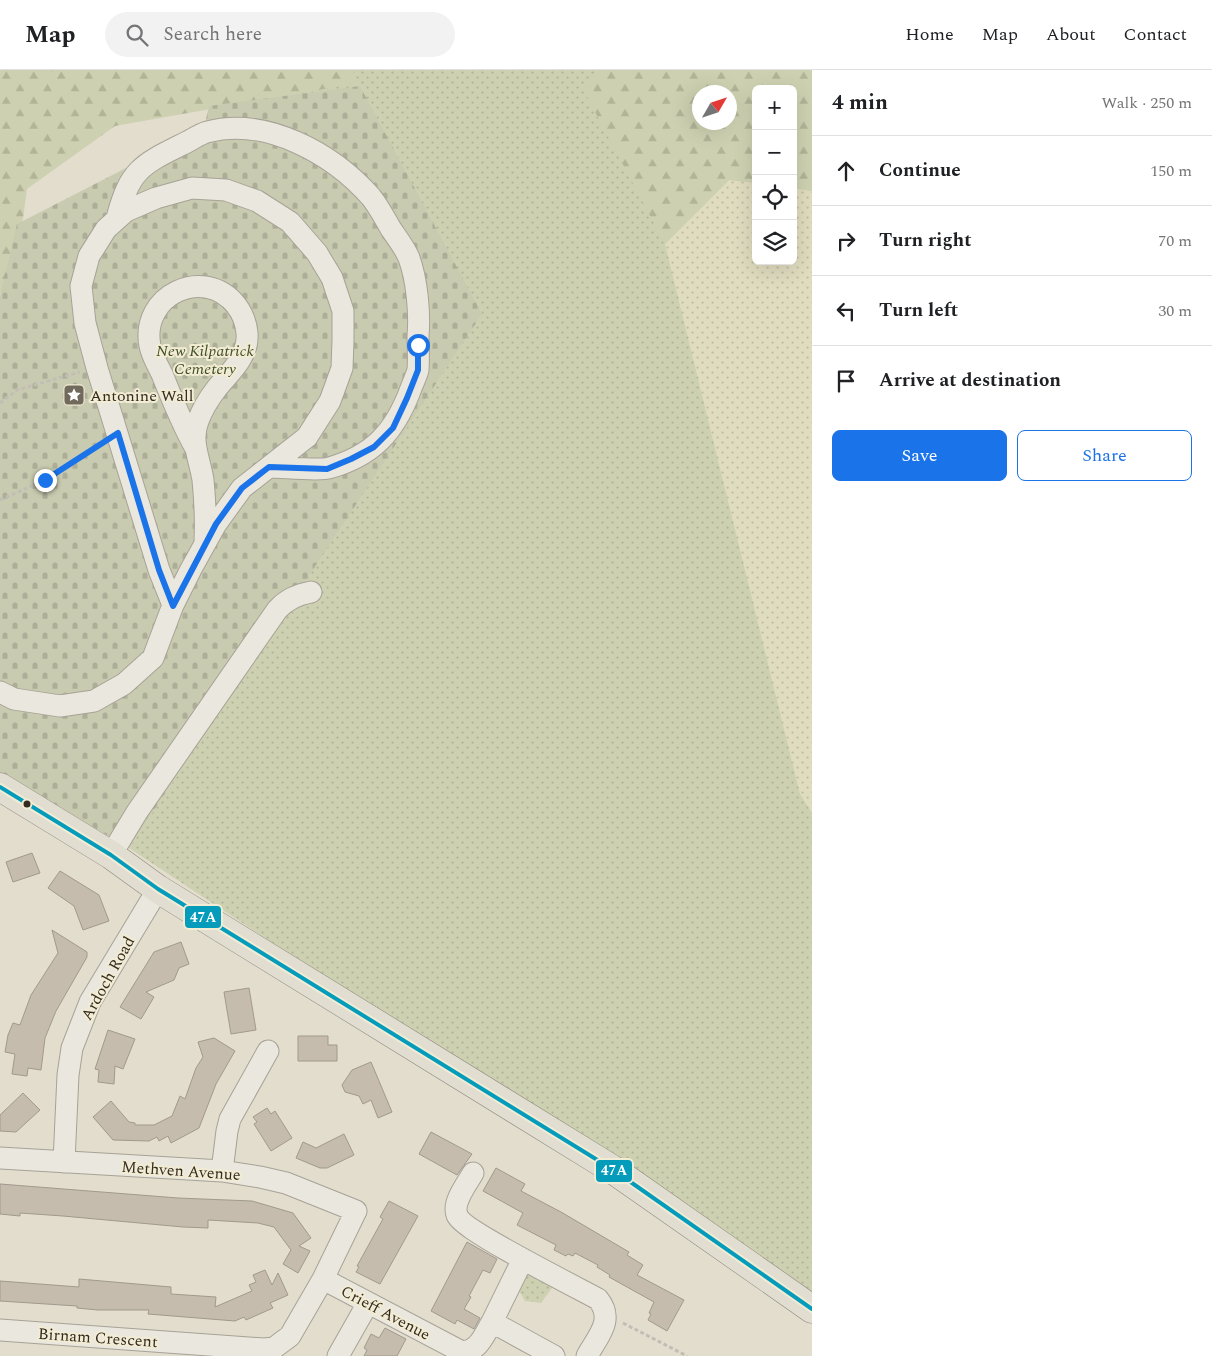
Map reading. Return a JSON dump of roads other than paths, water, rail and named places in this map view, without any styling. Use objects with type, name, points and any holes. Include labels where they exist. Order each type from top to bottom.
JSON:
[{"type":"main road","points":[[0,787],[111,855],[158,888],[612,1169],[812,1310]]},
{"type":"street","points":[[117,218],[123,194],[136,173],[152,160],[207,132],[259,130],[294,140],[323,156],[344,172],[372,199],[390,226],[409,258],[420,313],[418,370],[393,428],[374,447],[327,469],[269,467]]},
{"type":"street","points":[[0,692],[14,698],[60,706],[94,701],[124,684],[153,658],[173,606],[205,544],[216,524],[242,488],[307,437],[330,401],[342,368],[342,311],[332,278],[317,253],[290,222],[257,202],[226,190],[192,188],[156,198],[126,211],[106,229],[89,256],[81,286],[85,323],[97,368],[159,570],[173,606]]},
{"type":"street","points":[[195,447],[198,422],[217,388],[231,373],[244,352],[247,334],[244,314],[230,297],[212,287],[194,286],[176,290],[162,303],[153,315],[150,330],[150,346],[185,430],[195,447],[202,478],[206,515],[205,544]]},
{"type":"street","points":[[111,855],[137,812],[277,610],[286,601],[299,594],[311,592]]},
{"type":"street","name":"Ardoch Road","points":[[64,1162],[68,1075],[72,1048],[90,1002],[158,888]]},
{"type":"street","points":[[222,1171],[230,1118],[268,1051]]},
{"type":"street","name":"Methven Avenue","points":[[0,1158],[222,1171],[286,1183],[356,1211]]},
{"type":"street","points":[[473,1173],[456,1203],[456,1215],[464,1224],[523,1259],[598,1299],[605,1307],[606,1323],[587,1356]]},
{"type":"street","name":"Birnam Crescent","points":[[0,1330],[264,1349],[274,1348],[290,1336],[323,1279],[356,1211]]},
{"type":"street","name":"Crieff Avenue","points":[[323,1279],[462,1352],[470,1352],[477,1347],[492,1322],[523,1259]]},
{"type":"street","points":[[338,1356],[368,1303]]},
{"type":"street","points":[[492,1322],[554,1356]]},
{"type":"place","name":"Antonine Wall","points":[[74,395]]},
{"type":"park label","name":"New Kilpatrick Cemetery","points":[[205,359]]}]
